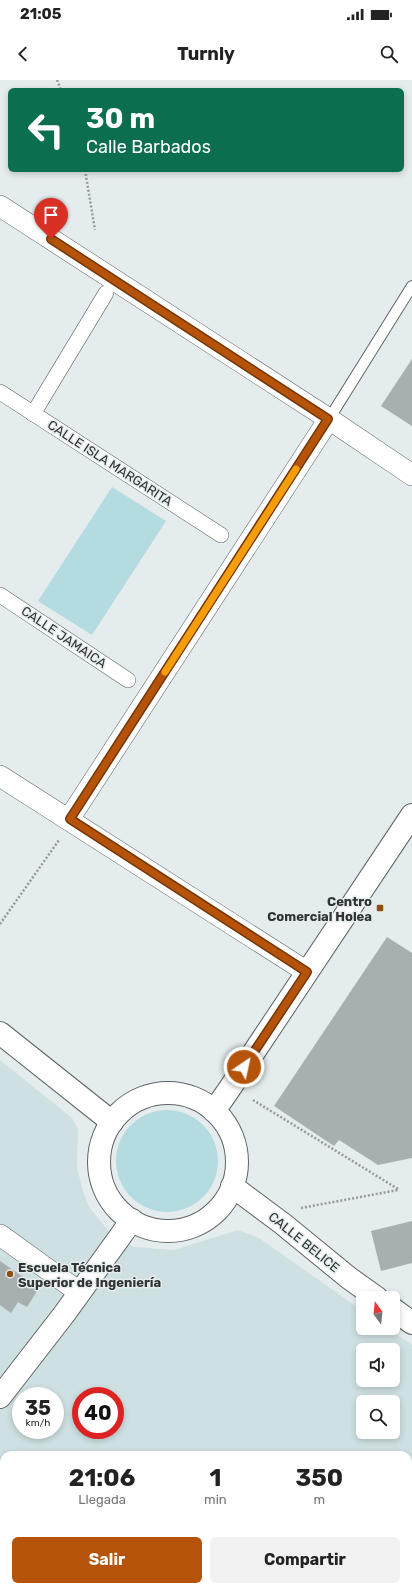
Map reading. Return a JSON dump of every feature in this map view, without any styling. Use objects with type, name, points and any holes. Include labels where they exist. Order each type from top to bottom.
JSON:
[{"type":"street","points":[[0,206],[412,475]]},
{"type":"street","points":[[34,414],[106,293]]},
{"type":"street","name":"CALLE ISLA MARGARITA","points":[[0,392],[220,535]]},
{"type":"street","points":[[66,828],[328,419]]},
{"type":"street","name":"CALLE JAMAICA","points":[[0,594],[128,680]]},
{"type":"street","points":[[0,776],[66,828],[307,972]]},
{"type":"street","points":[[214,1110],[412,815]]},
{"type":"street","points":[[0,1033],[112,1122]]},
{"type":"street","points":[[167,1093],[192,1097],[214,1110],[227,1127],[234,1146],[236,1166],[232,1186],[228,1195],[215,1211],[199,1223],[190,1227],[160,1230],[145,1226],[132,1220],[111,1201],[106,1193],[100,1175],[99,1156],[105,1134],[120,1112],[142,1098],[167,1093]]},
{"type":"street","name":"CALLE BELICE","points":[[232,1186],[367,1291]]},
{"type":"street","points":[[0,1396],[65,1313],[132,1220]]},
{"type":"street","points":[[0,1235],[79,1292]]},
{"type":"street","points":[[400,1314],[412,1323]]},
{"type":"lane","points":[[328,419],[412,286]]},
{"type":"path","points":[[85,172],[95,230]]},
{"type":"path","points":[[0,924],[66,828]]},
{"type":"path","points":[[253,1100],[398,1189],[301,1208]]},
{"type":"shaded area","points":[[112,487],[166,521],[92,635],[38,601]]},
{"type":"shaded area","points":[[0,1060],[72,1118],[78,1129],[77,1168],[83,1191],[89,1207],[110,1233],[134,1247],[174,1250],[238,1230],[259,1238],[356,1306],[356,1335],[397,1335],[412,1345],[412,1451],[0,1451]]},
{"type":"shaded area","points":[[167,1110],[187,1113],[196,1118],[210,1132],[215,1141],[218,1161],[215,1181],[210,1190],[196,1204],[187,1209],[167,1212],[147,1209],[138,1204],[124,1190],[119,1181],[116,1161],[119,1141],[124,1132],[138,1118],[147,1113]]},
{"type":"building","points":[[412,359],[412,426],[381,406]]},
{"type":"building","points":[[387,937],[412,953],[412,1158],[378,1165],[339,1140],[334,1146],[274,1106]]},
{"type":"building","points":[[412,1221],[412,1263],[381,1271],[371,1231]]},
{"type":"building","name":"Escuela Técnica Superior de Ingeniería","points":[[0,1261],[39,1288],[27,1307],[18,1302],[11,1313],[0,1305]]},
{"type":"slow traffic","points":[[165,672],[296,469]]},
{"type":"place","name":"Centro Comercial Holea","points":[[380,908]]},
{"type":"place","name":"Escuela Técnica Superior de Ingeniería","points":[[10,1274]]},
{"type":"route","points":[[51,239],[328,419],[70,819],[307,972],[244,1067]]}]
